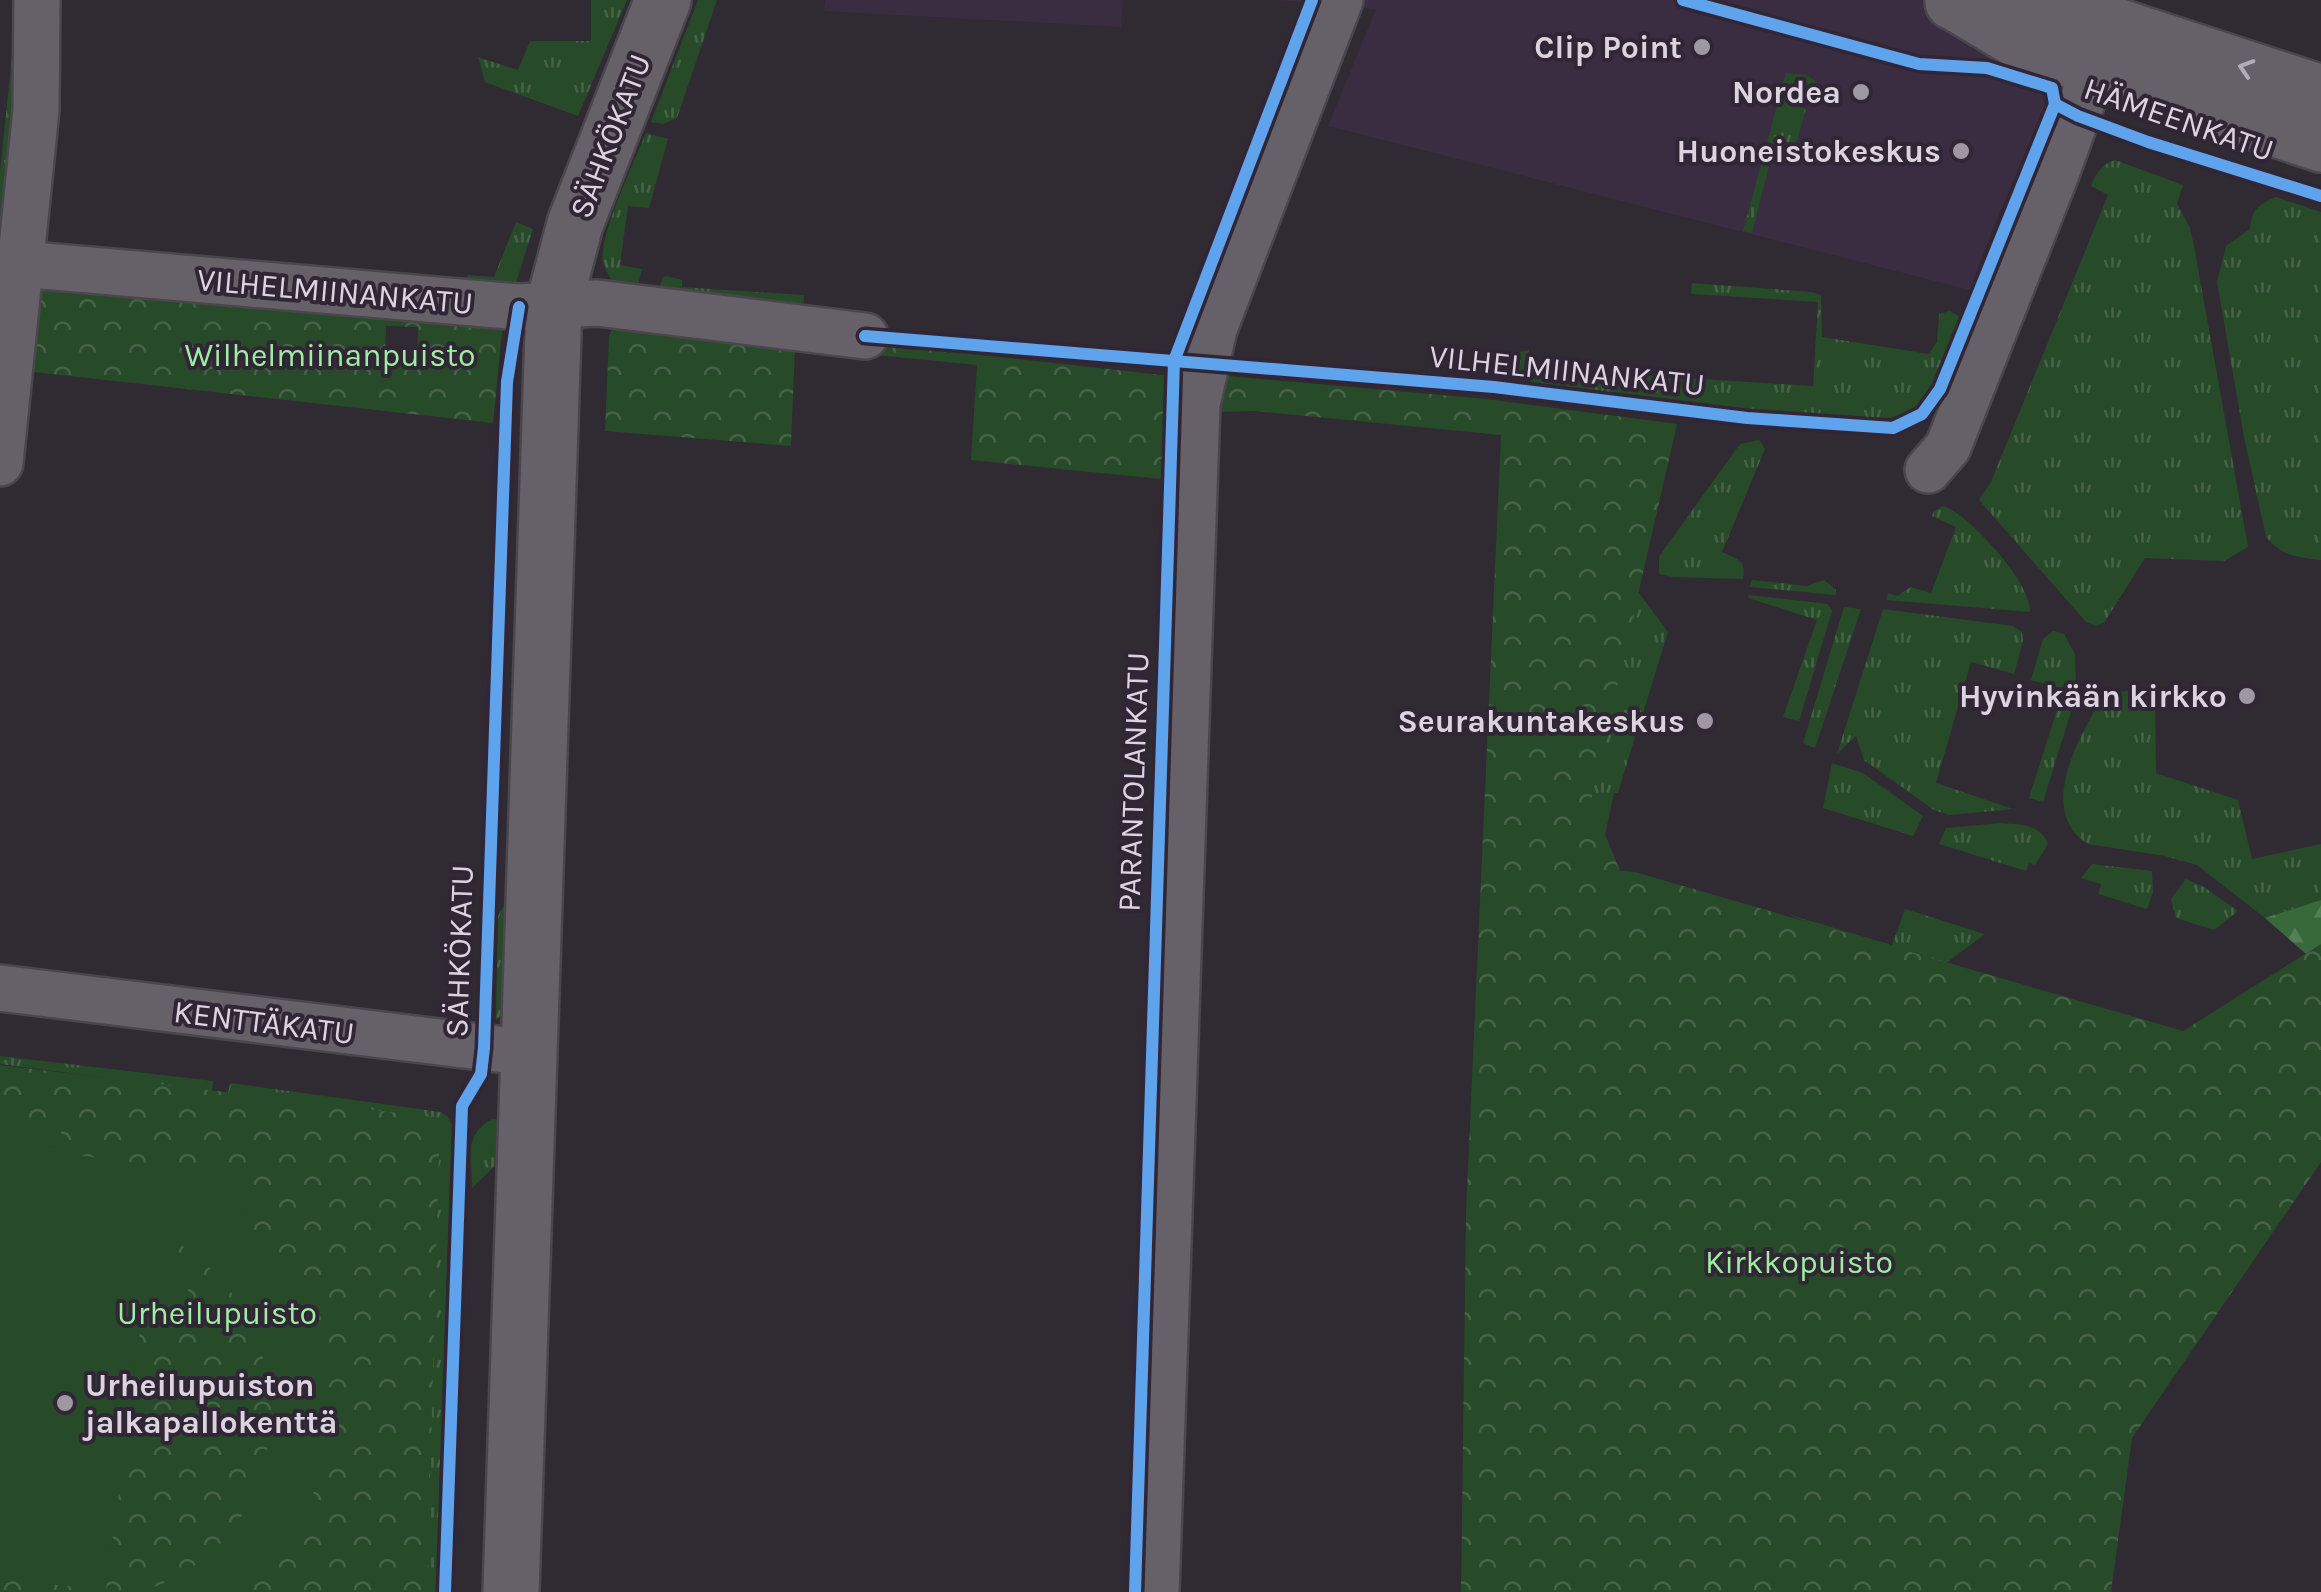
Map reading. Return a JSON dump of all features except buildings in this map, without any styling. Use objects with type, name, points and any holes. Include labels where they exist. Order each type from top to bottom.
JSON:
[{"type":"street","points":[[0,462],[36,110],[37,0]]},
{"type":"street","name":"SÄHKÖKATU","points":[[511,1592],[554,304],[575,224],[663,0]]},
{"type":"street","name":"PARANTOLANKATU","points":[[1156,1592],[1197,404],[1214,329],[1340,0]]},
{"type":"street","name":"HÄMEENKATU","points":[[1951,1],[2040,1],[2103,46],[2321,144]]},
{"type":"street","points":[[1928,470],[1948,447],[2103,46]]},
{"type":"street","name":"HÄMEENKATU","points":[[2103,46],[2321,93]]},
{"type":"street","name":"VILHELMIINANKATU","points":[[20,264],[519,306],[597,303],[866,336]]},
{"type":"street","name":"KENTTÄKATU","points":[[0,988],[528,1053]]},
{"type":"shaded area","points":[[825,0],[1123,0],[1121,27],[824,11]]},
{"type":"shaded area","points":[[1279,0],[2056,0],[2045,106],[1970,290],[1328,126],[1376,9]]},
{"type":"green space","points":[[591,0],[627,0],[578,116],[485,82],[478,57],[518,70],[530,41],[591,41]]},
{"type":"green space","points":[[698,0],[717,0],[677,118],[663,124],[651,122]]},
{"type":"green space","points":[[15,27],[19,79],[0,297],[0,172]]},
{"type":"green space","points":[[1786,73],[1807,75],[1825,89],[1824,97],[1798,89],[1794,105],[1806,109],[1796,144],[1776,139],[1752,233],[1743,231]]},
{"type":"green space","points":[[646,133],[668,139],[649,208],[628,206],[620,265],[642,269],[637,289],[619,290],[606,270],[603,250]]},
{"type":"green space","points":[[2115,160],[2183,185],[2177,204],[2190,228],[2194,246],[2248,547],[2224,561],[2145,558],[2104,623],[2096,626],[2086,622],[1979,500],[1991,482],[2108,195],[2091,186],[2100,170]]},
{"type":"green space","points":[[2276,197],[2321,212],[2321,560],[2284,552],[2266,537],[2217,282],[2226,246],[2250,229],[2257,208]]},
{"type":"green space","points":[[516,222],[533,229],[515,286],[465,281],[468,275],[494,277]]},
{"type":"green space","points":[[663,277],[682,280],[682,287],[804,295],[803,316],[658,293]]},
{"type":"green space","name":"Wilhelmiinanpuisto","points":[[42,280],[503,321],[493,423],[33,372]],"holes":[[[386,326],[418,327],[417,362],[385,361]]]},
{"type":"green space","points":[[1692,283],[1812,292],[1821,295],[1822,337],[1929,354],[1937,342],[1939,314],[1950,311],[1962,323],[1925,398],[1907,414],[1889,418],[1804,416],[1573,390],[1530,382],[1509,367],[1509,354],[1529,350],[1529,368],[1813,386],[1818,302],[1691,294]]},
{"type":"green space","points":[[613,327],[910,347],[1170,376],[1165,398],[1161,479],[971,460],[977,365],[795,347],[791,446],[605,431],[609,336]]},
{"type":"green space","name":"Kirkkopuisto","points":[[1228,376],[1486,399],[1677,424],[1591,801],[1620,871],[1635,872],[2183,1031],[2321,944],[2321,1162],[2132,1438],[2111,1592],[1461,1592],[1466,1212],[1501,435],[1255,411],[1216,412],[1222,379]]},
{"type":"green space","points":[[1759,440],[1765,449],[1722,552],[1742,564],[1743,579],[1659,574],[1659,557],[1740,444]]},
{"type":"green space","points":[[1944,506],[1969,523],[2011,568],[2030,612],[1886,600],[1888,593],[1897,596],[1911,587],[1931,593],[1956,527],[1932,516]]},
{"type":"green space","points":[[1752,580],[1807,586],[1824,580],[1836,590],[1836,595],[1750,587]]},
{"type":"green space","points":[[1630,581],[1668,632],[1643,713],[1633,713],[1628,719],[1628,729],[1635,737],[1618,793],[1614,793],[1605,835],[1620,871],[1635,872],[1557,944]]},
{"type":"green space","points":[[1749,595],[1828,604],[1832,611],[1799,721],[1783,717],[1817,620],[1748,598]]},
{"type":"green space","points":[[1844,607],[1861,609],[1815,748],[1803,743]]},
{"type":"green space","points":[[1883,609],[2013,626],[2022,632],[2014,674],[1971,662],[1936,783],[2013,809],[1949,815],[1934,810],[1864,760],[1856,736],[1837,754]]},
{"type":"green space","points":[[2053,631],[2064,634],[2075,654],[2076,689],[2031,680],[2043,639]]},
{"type":"green space","points":[[2155,688],[2156,773],[2238,800],[2252,859],[2321,844],[2321,900],[2265,918],[2197,865],[2088,844],[2072,829],[2065,812],[2068,770],[2095,709],[2105,693]]},
{"type":"green space","points":[[2062,694],[2075,699],[2043,802],[2029,798]]},
{"type":"green space","points":[[1832,763],[1863,773],[1923,816],[1913,836],[1823,808]]},
{"type":"green space","points":[[2000,823],[2028,826],[2040,832],[2048,844],[2035,865],[2029,863],[2026,871],[1939,844],[1946,828]]},
{"type":"green space","points":[[2092,864],[2152,871],[2153,893],[2147,909],[2098,894],[2101,884],[2081,878]]},
{"type":"green space","points":[[2186,879],[2238,911],[2214,930],[2176,918],[2171,899]]},
{"type":"green space","points":[[2321,900],[2321,967],[2265,918]]},
{"type":"green space","points":[[513,904],[503,1015],[496,1020],[498,916],[503,907]]},
{"type":"green space","points":[[1905,909],[1985,934],[1933,973],[1787,914],[1892,945]]},
{"type":"green space","points":[[0,1056],[213,1081],[212,1092],[0,1064]]},
{"type":"green space","name":"Urheilupuisto","points":[[0,1065],[440,1118],[427,1592],[0,1592]]},
{"type":"green space","points":[[230,1083],[441,1112],[452,1126],[436,1592],[314,1592],[221,1093],[228,1094]]},
{"type":"green space","points":[[5,1118],[62,1126],[59,1147],[1,1140]]},
{"type":"green space","points":[[492,1119],[504,1120],[504,1157],[472,1188],[473,1140]]},
{"type":"green space","points":[[0,1144],[252,1180],[246,1221],[278,1259],[304,1300],[325,1366],[328,1401],[327,1437],[309,1506],[293,1538],[247,1592],[140,1592],[196,1564],[237,1523],[262,1473],[271,1419],[265,1363],[243,1310],[206,1264],[194,1256],[186,1303],[144,1298],[106,1590],[0,1579]],"holes":[[[154,1230],[193,1256],[151,1249]]]},
{"type":"green space","points":[[222,1394],[245,1396],[238,1442],[215,1439]]},
{"type":"cycle path","points":[[1135,1592],[1174,361],[1312,0]]},
{"type":"cycle path","points":[[1683,0],[1919,64],[1987,68],[2052,88],[2055,104],[2078,116],[2321,196]]},
{"type":"cycle path","points":[[865,336],[1494,387],[1747,418],[1893,428],[1922,414],[1940,389],[2055,104]]},
{"type":"cycle path","points":[[445,1592],[462,1106],[481,1074],[484,1048],[507,382],[519,307]]},
{"type":"place","name":"Clip Point","points":[[1702,47]]},
{"type":"place","name":"Nordea","points":[[1861,92]]},
{"type":"place","name":"Huoneistokeskus","points":[[1961,151]]},
{"type":"place","name":"Hyvinkään kirkko","points":[[2247,696]]},
{"type":"place","name":"Seurakuntakeskus","points":[[1705,721]]},
{"type":"place","name":"Urheilupuiston jalkapallokenttä","points":[[65,1403]]}]
